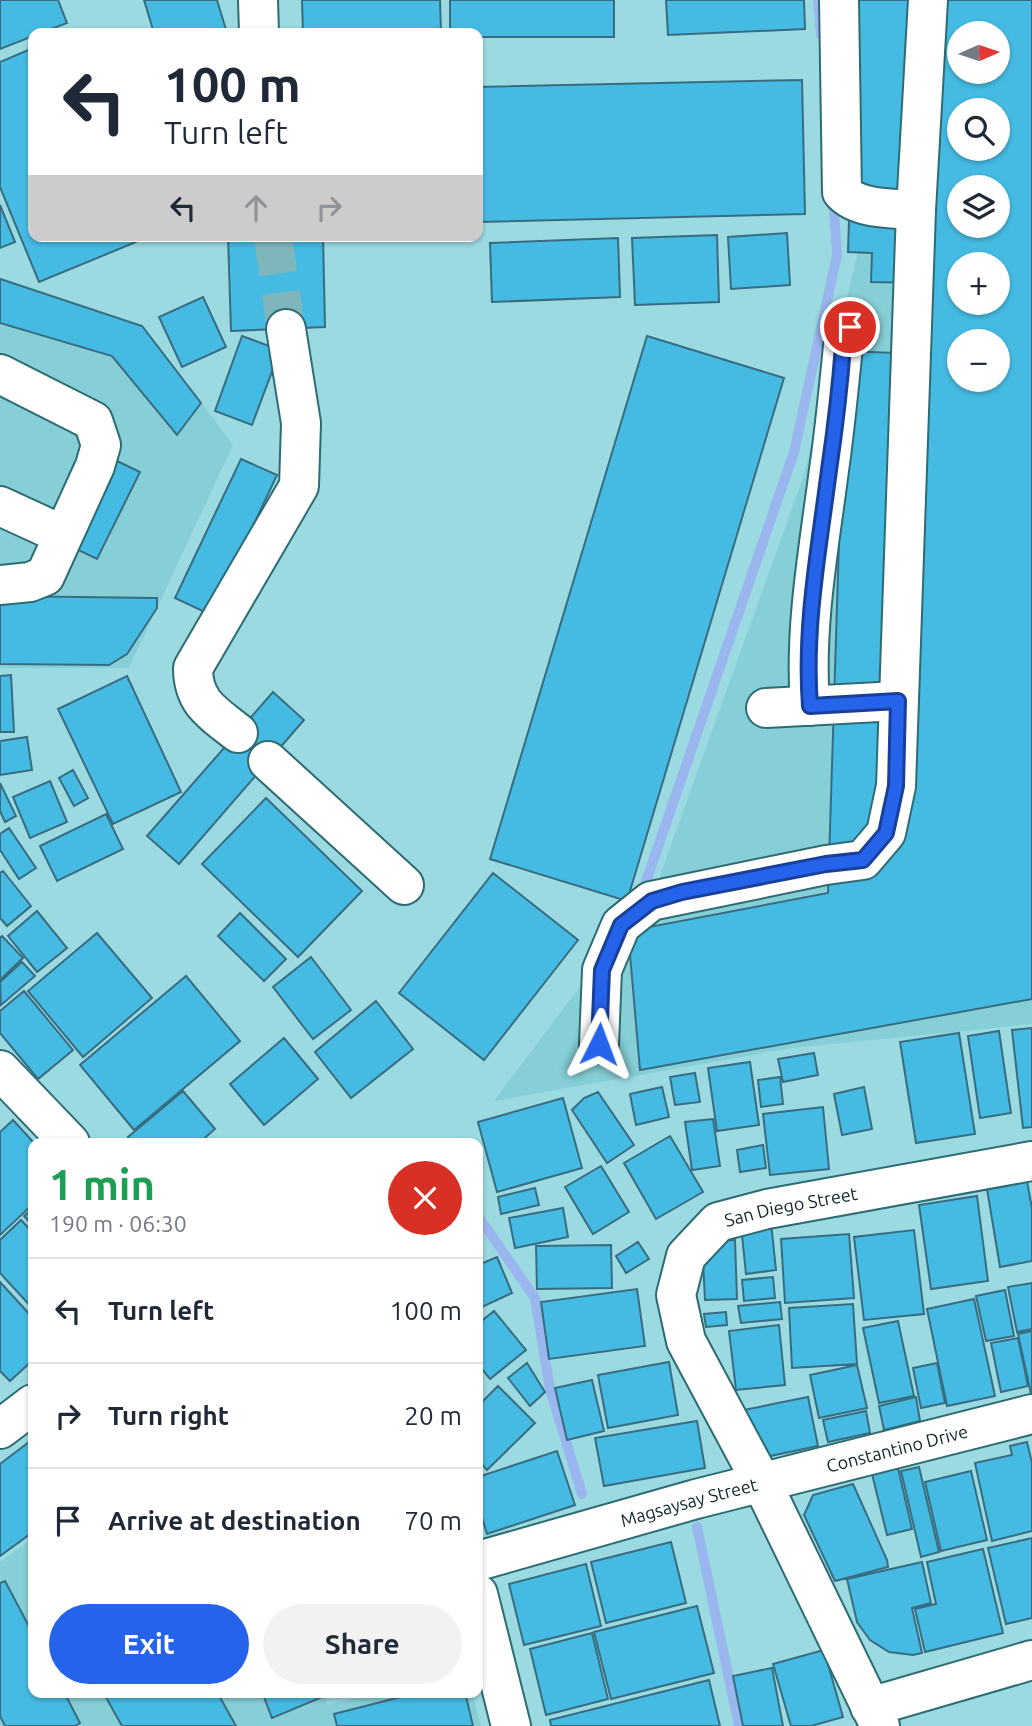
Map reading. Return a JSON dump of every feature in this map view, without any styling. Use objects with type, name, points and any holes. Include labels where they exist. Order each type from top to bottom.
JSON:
[{"type":"street","points":[[258,0],[259,28]]},
{"type":"street","points":[[839,0],[842,192],[849,200],[863,204],[916,210]]},
{"type":"street","points":[[599,1044],[602,970],[621,925],[652,901],[682,892],[826,864],[863,860],[886,833],[896,786],[916,210],[928,0]]},
{"type":"street","points":[[810,706],[810,617],[814,570],[829,472],[843,346],[850,327]]},
{"type":"street","points":[[238,733],[203,704],[193,685],[193,668],[299,486],[301,423],[286,329]]},
{"type":"street","points":[[0,374],[93,421],[101,445],[45,576],[30,582],[0,585]]},
{"type":"street","points":[[0,506],[63,535]]},
{"type":"street","points":[[0,556],[45,576]]},
{"type":"street","points":[[766,708],[898,701]]},
{"type":"street","points":[[268,761],[404,886]]},
{"type":"street","points":[[0,1070],[65,1138]]},
{"type":"street","name":"San Diego Street","points":[[762,1483],[686,1341],[676,1295],[686,1256],[718,1222],[767,1209],[1032,1161]]},
{"type":"street","points":[[0,1429],[28,1408]]},
{"type":"street","name":"Constantino Drive","points":[[762,1483],[1032,1414]]},
{"type":"street","name":"Magsaysay Street","points":[[483,1560],[762,1483],[875,1717]]},
{"type":"street","points":[[483,1614],[511,1726]]},
{"type":"street","points":[[875,1717],[1032,1660]]},
{"type":"shaded area","points":[[876,0],[1032,0],[1032,1024],[792,1048],[494,1101],[657,884],[804,475],[869,207]]},
{"type":"shaded area","points":[[0,277],[143,325],[233,445],[129,668],[0,668]]},
{"type":"shaded area","points":[[28,1542],[28,1698],[325,1698],[327,1705],[356,1698],[474,1698],[481,1726],[0,1726],[0,1562]]},
{"type":"building","points":[[0,0],[58,0],[67,23],[54,28],[28,28],[28,38],[0,49]]},
{"type":"building","points":[[144,0],[217,0],[225,28],[152,28]]},
{"type":"building","points":[[302,0],[440,0],[441,28],[303,28]]},
{"type":"building","points":[[450,0],[614,0],[614,37],[483,37],[483,28],[450,28]]},
{"type":"building","points":[[666,0],[804,0],[805,29],[668,35]]},
{"type":"building","points":[[856,0],[1032,0],[1032,999],[640,1070],[628,931],[828,893],[845,351],[921,354],[923,283],[871,282],[872,253],[848,252]]},
{"type":"building","points":[[28,50],[28,242],[136,242],[39,282],[0,187],[0,62]]},
{"type":"building","points":[[802,80],[805,214],[483,222],[483,87]]},
{"type":"building","points":[[0,205],[15,242],[0,248]]},
{"type":"building","points":[[787,233],[790,285],[731,289],[728,237]]},
{"type":"building","points":[[717,235],[719,302],[635,305],[632,238]]},
{"type":"building","points":[[618,238],[620,297],[492,302],[490,243]]},
{"type":"building","points":[[228,242],[323,242],[325,327],[231,331]]},
{"type":"building","points":[[0,279],[142,326],[201,403],[177,435],[112,356],[0,323]]},
{"type":"building","points":[[203,297],[226,347],[182,367],[159,317]]},
{"type":"building","points":[[242,336],[280,350],[252,425],[215,411]]},
{"type":"building","points":[[647,336],[784,378],[627,901],[490,859]]},
{"type":"building","points":[[241,459],[277,475],[211,615],[175,598]]},
{"type":"building","points":[[115,460],[140,472],[97,559],[72,547]]},
{"type":"building","points":[[0,596],[157,598],[157,608],[127,654],[109,665],[0,664]]},
{"type":"building","points":[[11,675],[14,732],[0,732],[0,676]]},
{"type":"building","points":[[127,676],[181,792],[113,824],[58,709]]},
{"type":"building","points":[[273,692],[304,720],[179,864],[147,836]]},
{"type":"building","points":[[27,737],[32,770],[0,775],[0,741]]},
{"type":"building","points":[[73,770],[88,798],[74,806],[59,778]]},
{"type":"building","points":[[50,781],[67,822],[30,838],[13,797]]},
{"type":"building","points":[[0,783],[16,816],[5,822],[0,811]]},
{"type":"building","points":[[266,798],[362,891],[298,957],[202,864]]},
{"type":"building","points":[[106,814],[123,849],[57,881],[40,846]]},
{"type":"building","points":[[9,828],[36,868],[19,879],[0,850],[0,834]]},
{"type":"building","points":[[3,871],[31,906],[7,926],[0,918],[0,873]]},
{"type":"building","points":[[493,873],[578,940],[484,1060],[399,993]]},
{"type":"building","points":[[37,911],[67,948],[37,972],[8,936]]},
{"type":"building","points":[[240,913],[286,959],[264,981],[218,936]]},
{"type":"building","points":[[97,933],[152,998],[83,1057],[28,991]]},
{"type":"building","points":[[2,936],[23,958],[0,980],[0,938]]},
{"type":"building","points":[[311,957],[351,1010],[313,1039],[273,987]]},
{"type":"building","points":[[22,962],[35,976],[1,1005],[0,982]]},
{"type":"building","points":[[186,976],[240,1041],[134,1130],[80,1065]]},
{"type":"building","points":[[24,991],[73,1050],[38,1079],[0,1033],[0,1011]]},
{"type":"building","points":[[376,1001],[413,1049],[351,1098],[315,1052]]},
{"type":"building","points":[[1032,1028],[1032,1127],[1023,1128],[1012,1030]]},
{"type":"building","points":[[999,1031],[1011,1113],[980,1118],[968,1036]]},
{"type":"building","points":[[959,1033],[975,1134],[916,1143],[900,1042]]},
{"type":"building","points":[[284,1038],[318,1079],[264,1125],[230,1084]]},
{"type":"building","points":[[814,1053],[818,1075],[783,1082],[778,1059]]},
{"type":"building","points":[[750,1062],[759,1125],[717,1131],[708,1068]]},
{"type":"building","points":[[695,1073],[700,1102],[675,1105],[670,1077]]},
{"type":"building","points":[[780,1077],[783,1104],[761,1107],[758,1080]]},
{"type":"building","points":[[662,1087],[669,1117],[636,1125],[630,1094]]},
{"type":"building","points":[[864,1087],[872,1129],[842,1135],[834,1094]]},
{"type":"building","points":[[183,1091],[215,1129],[205,1138],[128,1137]]},
{"type":"building","points":[[598,1092],[634,1145],[607,1163],[572,1110],[584,1098]]},
{"type":"building","points":[[563,1098],[582,1168],[497,1192],[478,1122]]},
{"type":"building","points":[[823,1107],[829,1169],[770,1175],[763,1114]]},
{"type":"building","points":[[713,1119],[720,1166],[692,1170],[685,1122]]},
{"type":"building","points":[[13,1120],[29,1138],[28,1209],[0,1235],[0,1132]]},
{"type":"building","points":[[670,1136],[703,1192],[656,1219],[624,1163]]},
{"type":"building","points":[[763,1145],[766,1168],[740,1172],[737,1150]]},
{"type":"building","points":[[601,1166],[629,1212],[593,1234],[565,1187]]},
{"type":"building","points":[[1026,1176],[1032,1208],[1032,1261],[1000,1267],[986,1183]]},
{"type":"building","points":[[535,1188],[539,1205],[501,1214],[498,1197]]},
{"type":"building","points":[[977,1196],[988,1281],[931,1289],[919,1205]]},
{"type":"building","points":[[563,1208],[568,1237],[515,1248],[509,1218]]},
{"type":"building","points":[[21,1220],[28,1228],[28,1304],[0,1273],[0,1240]]},
{"type":"building","points":[[771,1222],[776,1270],[746,1274],[741,1225]]},
{"type":"building","points":[[914,1230],[924,1314],[864,1320],[854,1237]]},
{"type":"building","points":[[849,1234],[854,1298],[785,1303],[781,1239]]},
{"type":"building","points":[[735,1240],[737,1299],[705,1300],[702,1241]]},
{"type":"building","points":[[638,1242],[649,1259],[626,1273],[616,1256]]},
{"type":"building","points":[[611,1245],[612,1288],[537,1289],[536,1246]]},
{"type":"building","points":[[497,1257],[512,1293],[483,1307],[483,1263]]},
{"type":"building","points":[[773,1277],[775,1298],[744,1301],[742,1280]]},
{"type":"building","points":[[0,1282],[28,1313],[28,1365],[10,1381],[0,1371]]},
{"type":"building","points":[[1032,1283],[1032,1329],[1017,1332],[1008,1287]]},
{"type":"building","points":[[637,1289],[645,1346],[549,1359],[541,1302]]},
{"type":"building","points":[[1005,1290],[1014,1336],[986,1341],[976,1296]]},
{"type":"building","points":[[974,1299],[995,1396],[947,1406],[927,1309]]},
{"type":"building","points":[[780,1302],[782,1319],[741,1323],[738,1306]]},
{"type":"building","points":[[853,1304],[857,1364],[792,1368],[789,1308]]},
{"type":"building","points":[[494,1311],[526,1350],[490,1379],[483,1370],[483,1320]]},
{"type":"building","points":[[726,1312],[727,1325],[706,1327],[704,1314]]},
{"type":"building","points":[[898,1321],[914,1396],[879,1403],[863,1328]]},
{"type":"building","points":[[779,1325],[785,1385],[736,1390],[729,1331]]},
{"type":"building","points":[[1032,1331],[1032,1393],[1031,1394],[1018,1334]]},
{"type":"building","points":[[1018,1338],[1028,1386],[1001,1392],[991,1343]]},
{"type":"building","points":[[669,1362],[678,1415],[608,1428],[598,1375]]},
{"type":"building","points":[[527,1363],[545,1392],[530,1406],[508,1378]]},
{"type":"building","points":[[937,1363],[945,1403],[921,1408],[913,1368]]},
{"type":"building","points":[[857,1365],[867,1408],[819,1418],[810,1375]]},
{"type":"building","points":[[592,1380],[604,1431],[567,1440],[555,1388]]},
{"type":"building","points":[[498,1386],[535,1423],[487,1470],[483,1466],[483,1401]]},
{"type":"building","points":[[808,1397],[818,1446],[770,1456],[744,1410]]},
{"type":"building","points":[[916,1397],[920,1421],[884,1430],[879,1406]]},
{"type":"building","points":[[866,1411],[870,1433],[828,1442],[823,1420]]},
{"type":"building","points":[[697,1421],[705,1468],[604,1486],[595,1438]]},
{"type":"building","points":[[1027,1442],[1032,1463],[1032,1531],[992,1541],[975,1463],[1012,1455],[1010,1446]]},
{"type":"building","points":[[28,1443],[28,1536],[0,1556],[0,1464]]},
{"type":"building","points":[[557,1451],[575,1505],[487,1534],[483,1521],[483,1475]]},
{"type":"building","points":[[919,1467],[939,1552],[921,1557],[901,1471]]},
{"type":"building","points":[[898,1468],[912,1529],[887,1535],[872,1474]]},
{"type":"building","points":[[971,1471],[987,1540],[941,1551],[925,1482]]},
{"type":"building","points":[[853,1484],[888,1567],[835,1581],[804,1515],[813,1495]]},
{"type":"building","points":[[1032,1538],[1032,1618],[1006,1624],[988,1548]]},
{"type":"building","points":[[671,1542],[686,1603],[606,1623],[591,1562]]},
{"type":"building","points":[[983,1549],[1003,1633],[925,1652],[915,1609],[936,1604],[927,1562]]},
{"type":"building","points":[[922,1562],[931,1603],[912,1608],[922,1653],[913,1655],[889,1652],[870,1640],[857,1622],[847,1579]]},
{"type":"building","points":[[586,1564],[601,1626],[524,1645],[509,1584]]},
{"type":"building","points":[[5,1581],[28,1625],[28,1698],[67,1698],[80,1723],[75,1726],[5,1726],[0,1716],[0,1583]]},
{"type":"building","points":[[697,1606],[714,1673],[611,1699],[594,1632]]},
{"type":"building","points":[[592,1633],[608,1699],[546,1715],[530,1649]]},
{"type":"building","points":[[824,1650],[843,1717],[811,1726],[791,1726],[773,1664]]},
{"type":"building","points":[[772,1668],[783,1726],[743,1726],[733,1676]]},
{"type":"building","points":[[709,1680],[720,1726],[551,1726],[550,1720]]},
{"type":"building","points":[[106,1698],[220,1698],[236,1726],[122,1726]]},
{"type":"building","points":[[264,1698],[320,1698],[272,1718]]},
{"type":"building","points":[[397,1698],[466,1698],[473,1726],[337,1726],[334,1714]]},
{"type":"waterway","points":[[818,0],[821,35]]},
{"type":"waterway","points":[[641,896],[794,452],[837,255],[833,197]]},
{"type":"waterway","points":[[483,1223],[535,1298],[550,1389],[582,1494]]},
{"type":"waterway","points":[[697,1527],[739,1726]]},
{"type":"tunnel","points":[[274,242],[286,329]]},
{"type":"route","points":[[599,1044],[602,970],[621,925],[652,901],[682,892],[826,864],[863,860],[886,833],[896,786],[898,701],[810,706],[808,683],[814,570],[829,472],[843,346],[850,327]]}]
